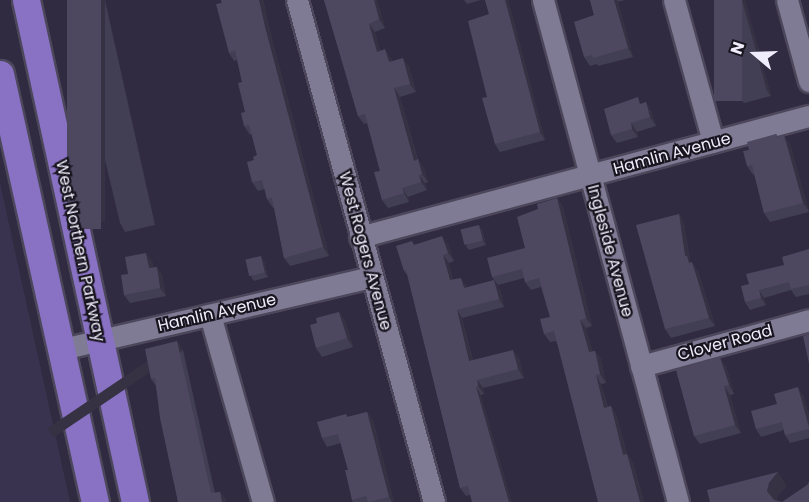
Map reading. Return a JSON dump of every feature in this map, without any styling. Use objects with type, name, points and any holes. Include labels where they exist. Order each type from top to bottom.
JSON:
[{"type":"main road","name":"West Northern Parkway","points":[[26,0],[135,502]]},
{"type":"main road","points":[[0,74],[96,502]]},
{"type":"street","name":"West Rogers Avenue","points":[[297,0],[434,502]]},
{"type":"street","name":"Ingleside Avenue","points":[[543,0],[678,502]]},
{"type":"street","points":[[674,0],[713,142]]},
{"type":"street","points":[[787,0],[809,81]]},
{"type":"street","name":"Hamlin Avenue","points":[[360,237],[809,116]]},
{"type":"street","name":"Hamlin Avenue","points":[[62,349],[372,277]]},
{"type":"street","points":[[210,315],[263,502]]},
{"type":"street","name":"Clover Road","points":[[641,366],[809,320]]},
{"type":"shaded area","points":[[0,183],[70,502],[0,502]]},
{"type":"building","points":[[67,0],[101,0],[101,229],[67,229]]},
{"type":"building","points":[[221,0],[259,0],[323,247],[284,258],[272,198],[267,199],[262,180],[252,182],[247,162],[254,160],[253,157],[257,155],[249,125],[244,126],[241,113],[245,112],[238,83],[242,82],[235,50],[229,53],[216,4],[222,3]]},
{"type":"building","points":[[324,0],[374,0],[379,19],[369,24],[377,52],[385,49],[389,62],[403,58],[410,84],[394,88],[414,161],[418,159],[422,174],[419,175],[421,182],[402,188],[404,193],[382,200],[374,172],[380,171],[365,114],[358,116]]},
{"type":"building","points":[[485,0],[505,0],[540,132],[495,144],[482,98],[487,97],[468,21],[489,14]]},
{"type":"building","points":[[590,0],[614,0],[628,48],[593,58],[592,55],[584,57],[574,22],[594,15]]},
{"type":"building","points":[[714,0],[742,0],[742,101],[714,101]]},
{"type":"building","points":[[638,97],[640,104],[646,102],[650,117],[631,123],[632,129],[611,135],[604,109]]},
{"type":"building","points":[[776,134],[777,137],[784,135],[803,203],[764,213],[752,165],[747,166],[743,151],[749,150],[747,142]]},
{"type":"building","points":[[557,198],[586,318],[580,320],[589,352],[595,351],[600,374],[596,375],[604,408],[611,406],[623,455],[627,454],[640,502],[598,502],[554,331],[544,334],[540,319],[550,317],[539,278],[525,282],[522,269],[492,277],[487,258],[525,248],[517,217],[538,209],[537,204]]},
{"type":"building","points":[[679,214],[685,256],[689,263],[692,262],[709,318],[665,329],[636,225]]},
{"type":"building","points":[[479,225],[483,241],[464,245],[461,230]]},
{"type":"building","points":[[442,236],[448,253],[443,255],[450,280],[461,278],[464,288],[494,280],[499,299],[457,310],[469,361],[513,350],[518,369],[477,380],[478,386],[476,387],[509,502],[472,502],[468,486],[460,488],[406,270],[404,271],[396,246],[412,241],[414,245]]},
{"type":"building","points":[[809,249],[809,285],[791,289],[789,282],[759,290],[761,298],[745,302],[741,286],[749,284],[746,274],[784,265],[782,257]]},
{"type":"building","points":[[146,253],[149,268],[157,267],[160,288],[124,295],[121,275],[128,274],[125,257]]},
{"type":"building","points":[[261,256],[265,273],[249,276],[245,260]]},
{"type":"building","points":[[339,312],[347,338],[316,348],[310,325],[317,323],[316,318]]},
{"type":"building","points":[[809,334],[809,363],[803,336]]},
{"type":"building","points":[[177,341],[211,493],[220,492],[222,502],[178,502],[160,418],[155,378],[151,379],[145,349]]},
{"type":"building","points":[[720,357],[729,385],[724,386],[735,425],[694,436],[676,370]]},
{"type":"building","points":[[798,387],[809,429],[785,435],[782,422],[756,429],[751,411],[777,404],[774,394]]},
{"type":"building","points":[[367,412],[389,497],[369,502],[366,496],[352,500],[345,470],[348,470],[338,434],[322,438],[317,422],[346,414],[347,417]]},
{"type":"building","points":[[778,472],[769,483],[767,491],[774,500],[782,502],[710,502],[707,490]]},
{"type":"building","points":[[809,482],[809,502],[782,502],[807,485]]}]
